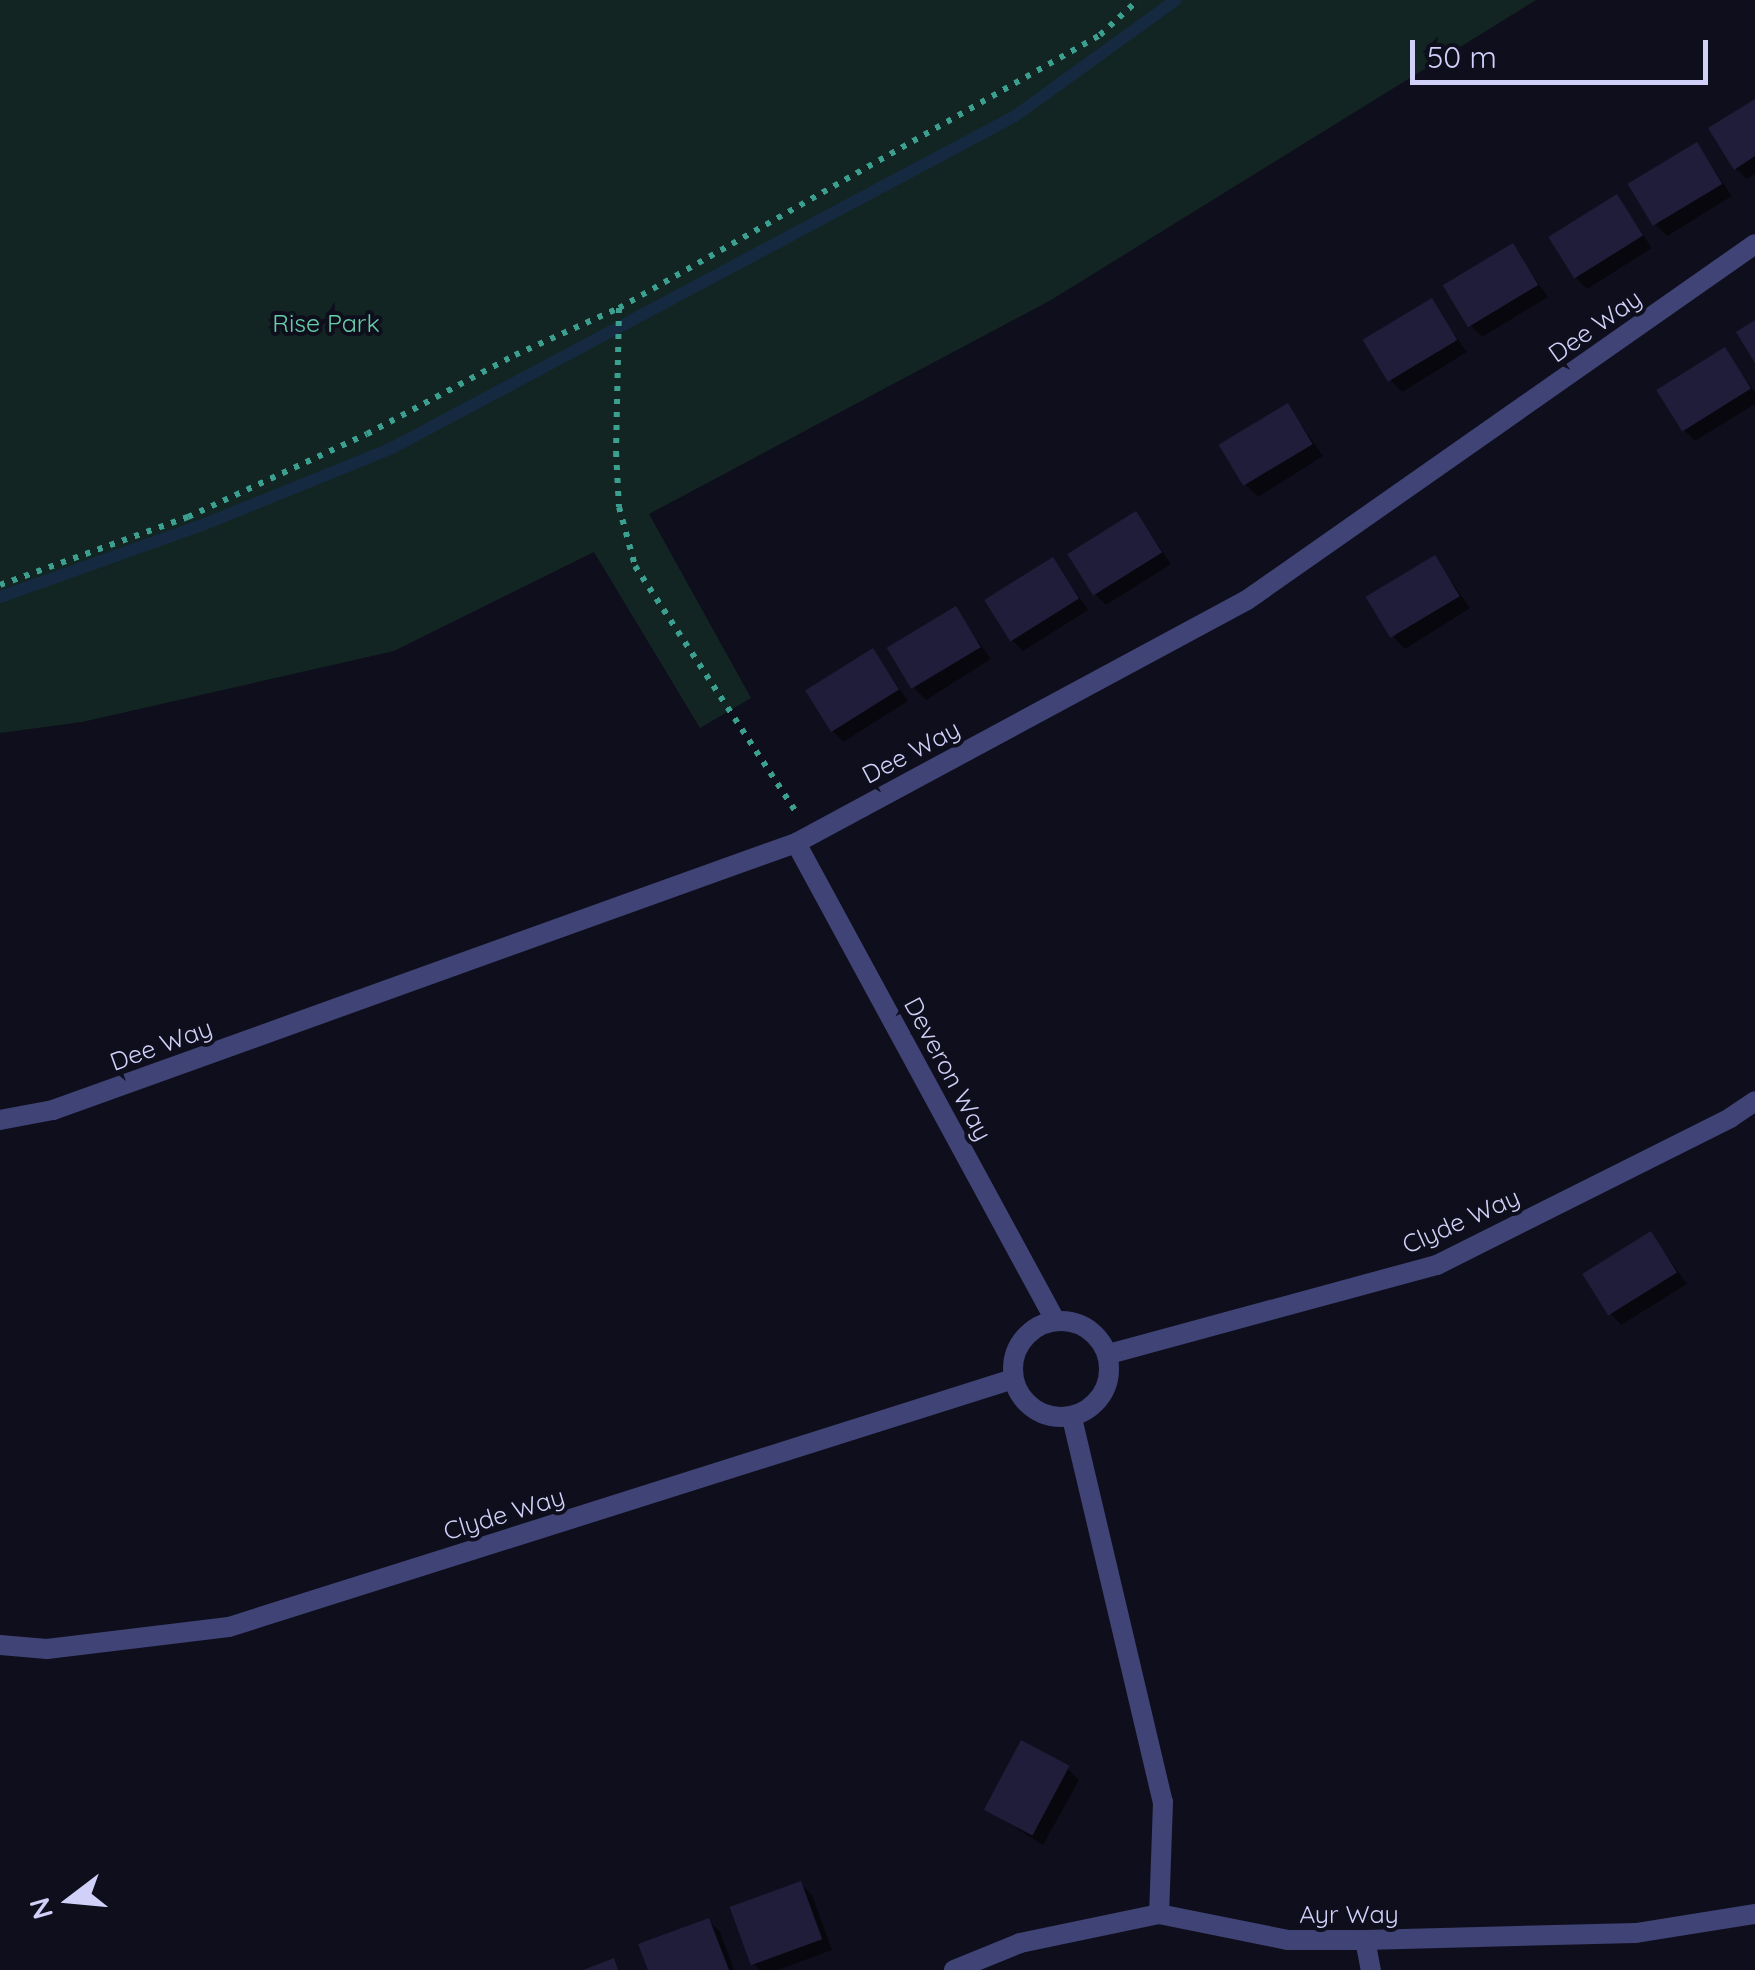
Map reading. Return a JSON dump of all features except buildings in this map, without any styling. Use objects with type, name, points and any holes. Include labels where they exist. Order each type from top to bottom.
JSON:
[{"type":"street","name":"Dee Way","points":[[0,1120],[53,1110],[803,838],[1247,600],[1755,244]]},
{"type":"street","name":"Deveron Way","points":[[803,838],[1055,1320]]},
{"type":"street","name":"Clyde Way","points":[[1109,1354],[1437,1265],[1730,1118],[1755,1101]]},
{"type":"street","points":[[1055,1320],[1074,1320],[1093,1330],[1109,1354],[1108,1380],[1094,1402],[1072,1418],[1046,1418],[1022,1400],[1013,1379],[1026,1336],[1055,1320]]},
{"type":"street","name":"Clyde Way","points":[[0,1644],[47,1649],[229,1626],[1013,1379]]},
{"type":"street","points":[[1072,1418],[1163,1802],[1159,1914]]},
{"type":"street","name":"Ayr Way","points":[[954,1970],[1020,1943],[1159,1914],[1288,1940],[1636,1933],[1755,1914]]},
{"type":"street","points":[[1365,1940],[1371,1970]]},
{"type":"path","points":[[0,585],[188,517],[368,434],[515,356],[620,308],[1100,35],[1138,0]]},
{"type":"path","points":[[620,308],[619,507],[635,566],[803,838]]},
{"type":"green space","name":"Rise Park","points":[[0,0],[1536,0],[1051,300],[649,514],[751,698],[700,728],[594,552],[394,651],[82,722],[0,733]]},
{"type":"waterway","points":[[0,597],[205,524],[392,448],[1015,116],[1176,0]]}]
